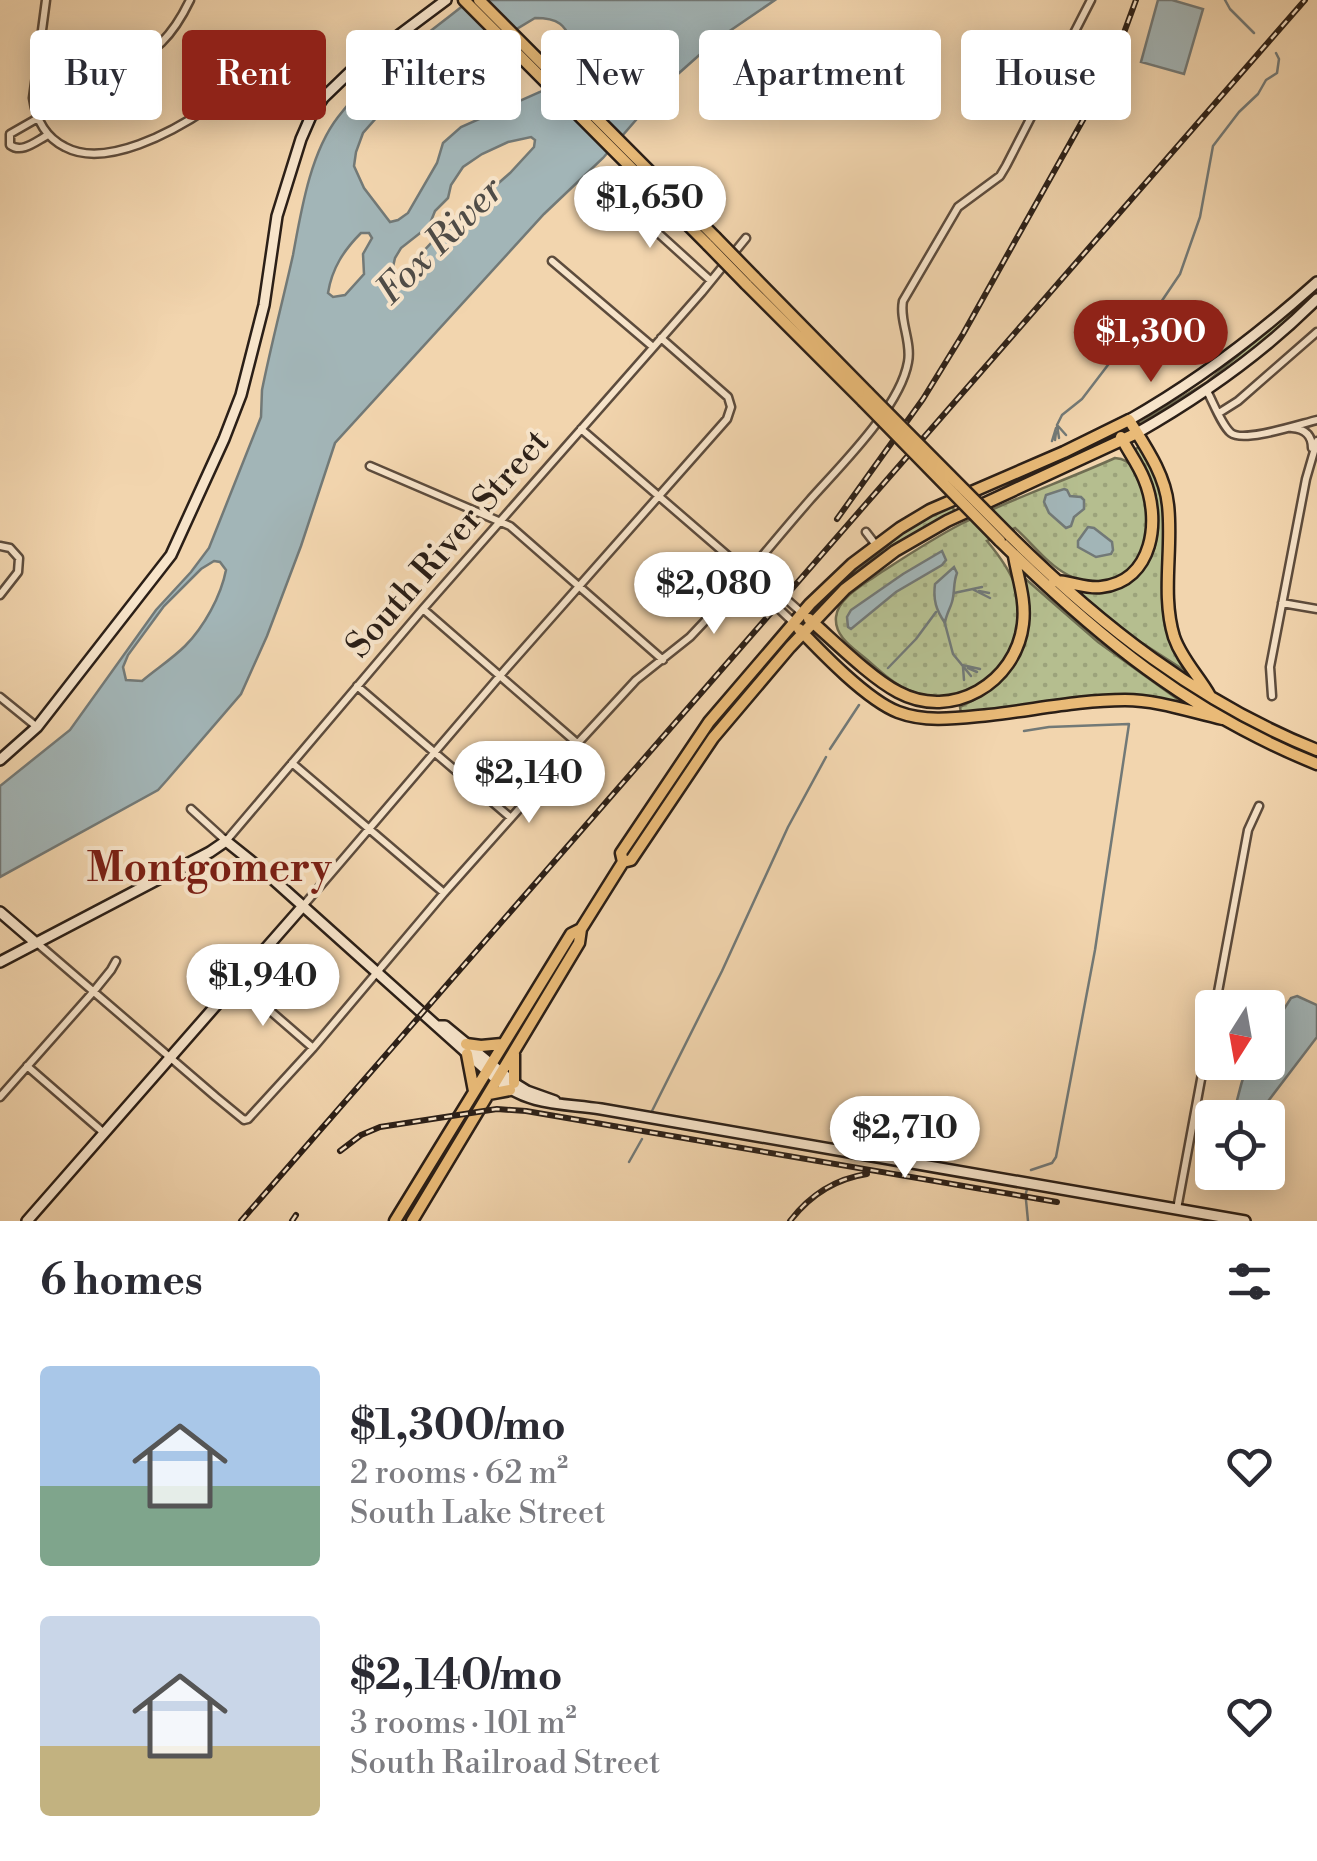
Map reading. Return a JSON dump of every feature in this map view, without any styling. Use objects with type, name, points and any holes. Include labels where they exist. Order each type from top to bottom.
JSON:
[{"type":"main road","points":[[464,0],[712,241],[1005,539],[1136,648],[1248,718],[1317,750]]},
{"type":"main road","points":[[479,0],[654,184]]},
{"type":"main road","points":[[412,1221],[579,944],[582,929],[623,862],[621,853],[692,746],[802,614],[876,545],[940,505],[1129,420],[1159,474],[1168,504],[1173,635],[1210,696]]},
{"type":"main road","points":[[1054,580],[1091,587],[1112,585],[1130,576],[1144,560],[1153,534],[1150,500],[1144,477],[1116,427]]},
{"type":"main road","points":[[623,862],[631,860],[713,738],[812,622],[861,576],[917,538],[992,499],[1137,433]]},
{"type":"main road","points":[[802,614],[897,692],[927,703],[956,701],[998,678],[1020,641],[1024,602],[1014,555],[1005,539]]},
{"type":"main road","points":[[1014,555],[1148,672],[1223,719],[1317,764]]},
{"type":"main road","points":[[794,624],[886,706],[924,718],[1125,700],[1223,719]]},
{"type":"main road","points":[[395,1221],[571,934],[582,929]]},
{"type":"main road","points":[[474,1090],[467,1049],[502,1044]]},
{"type":"main road","points":[[488,1095],[512,1086],[514,1052]]},
{"type":"street","points":[[42,30],[46,0]]},
{"type":"street","points":[[162,41],[190,0]]},
{"type":"street","points":[[326,95],[377,50],[446,0]]},
{"type":"street","points":[[748,573],[866,436],[891,401],[908,362],[903,301],[958,207],[1000,176],[1091,0]]},
{"type":"street","points":[[34,120],[10,134],[10,145],[22,149],[48,135]]},
{"type":"street","points":[[39,120],[48,135],[65,147],[82,154],[101,154],[186,120]]},
{"type":"street","points":[[0,760],[37,728],[171,555],[241,395],[264,305],[277,216],[310,120]]},
{"type":"street","points":[[614,193],[710,282]]},
{"type":"street","name":"South River Street","points":[[226,842],[746,238]]},
{"type":"street","points":[[552,261],[653,347]]},
{"type":"street","points":[[1129,420],[1249,341],[1317,282]]},
{"type":"street","points":[[1137,433],[1206,391],[1317,300]]},
{"type":"street","points":[[1219,413],[1317,332]]},
{"type":"street","points":[[27,1221],[726,419],[728,397],[661,338]]},
{"type":"street","points":[[1206,391],[1228,430],[1236,436],[1317,420]]},
{"type":"street","points":[[1286,427],[1299,428],[1310,435],[1312,456]]},
{"type":"street","points":[[581,429],[748,573],[768,583],[802,614]]},
{"type":"street","points":[[1272,696],[1270,667],[1306,479],[1317,441]]},
{"type":"street","points":[[370,466],[511,527],[662,660]]},
{"type":"street","points":[[866,532],[876,545]]},
{"type":"street","points":[[0,546],[10,548],[19,558],[18,572],[0,595]]},
{"type":"street","points":[[757,580],[761,592],[794,624]]},
{"type":"street","points":[[0,912],[244,1120],[251,1117],[577,744],[636,680],[690,637],[738,584]]},
{"type":"street","points":[[1282,603],[1317,608]]},
{"type":"street","points":[[423,609],[577,744]]},
{"type":"street","points":[[357,686],[512,818]]},
{"type":"street","points":[[0,697],[37,728]]},
{"type":"street","points":[[292,764],[444,893]]},
{"type":"street","points":[[1218,990],[1248,830],[1260,806]]},
{"type":"street","points":[[191,809],[401,992],[406,992],[440,1031],[512,1086],[557,1102],[1245,1221]]},
{"type":"street","points":[[0,962],[226,842]]},
{"type":"street","points":[[0,1097],[116,962]]},
{"type":"street","points":[[237,982],[313,1048]]},
{"type":"street","points":[[27,1066],[104,1132]]},
{"type":"street","points":[[1177,1209],[1201,1080]]},
{"type":"green space","points":[[1309,295],[1312,298],[1252,351],[1209,382],[1142,426],[1140,423],[1207,382]]},
{"type":"green space","points":[[1139,447],[1161,493],[1165,590],[1187,672],[1128,634],[1073,588],[1101,586],[1138,570],[1150,558],[1156,529],[1150,495],[1134,450]]},
{"type":"green space","points":[[1115,458],[1136,471],[1146,500],[1146,533],[1138,559],[1117,577],[1091,582],[1061,571],[1015,528],[987,541],[1015,585],[1018,622],[1009,653],[974,688],[942,696],[908,690],[841,636],[836,617],[841,604],[877,575],[961,524]]},
{"type":"green space","points":[[950,505],[956,512],[843,583],[903,532]]},
{"type":"green space","points":[[1021,575],[1098,642],[1187,706],[1156,699],[961,713],[960,707],[986,691],[1007,670],[1022,644],[1028,609]]},
{"type":"water","points":[[470,0],[775,0],[731,30],[699,30],[699,55],[679,73],[679,30],[565,30],[554,21],[535,18],[515,30],[432,30]]},
{"type":"water","points":[[1158,0],[1203,9],[1184,74],[1141,62]]},
{"type":"water","name":"Fox River","points":[[541,91],[541,120],[636,120],[544,214],[335,443],[301,546],[241,694],[158,790],[0,877],[0,786],[70,730],[156,610],[209,548],[261,417],[262,390],[303,202],[320,148],[346,107],[346,120],[374,120],[363,133],[354,166],[364,188],[390,222],[408,213],[437,163],[443,143],[461,127],[477,120],[521,120],[521,100]],"holes":[[[531,137],[534,147],[510,173],[435,239],[404,278],[390,280],[401,248],[429,226],[463,167],[508,142]],[[361,233],[369,233],[372,238],[363,254],[364,274],[345,295],[333,297],[328,293],[332,275]],[[214,561],[226,570],[224,580],[199,630],[142,681],[126,680],[123,667],[128,655],[164,606]]]},
{"type":"water","points":[[1064,489],[1070,496],[1084,500],[1084,509],[1066,528],[1049,513],[1044,502],[1046,495]]},
{"type":"water","points":[[1088,527],[1112,542],[1111,554],[1096,557],[1078,547]]},
{"type":"water","points":[[942,551],[946,560],[942,565],[896,592],[851,629],[848,627],[851,610]]},
{"type":"water","points":[[954,567],[957,573],[953,598],[945,623],[936,605],[935,584]]},
{"type":"water","points":[[1297,996],[1317,1005],[1317,1037],[1285,1079],[1285,1007]]},
{"type":"water","points":[[1284,1080],[1269,1100],[1237,1100],[1242,1083]]},
{"type":"waterway","points":[[1225,0],[1254,33]]},
{"type":"waterway","points":[[1059,438],[1057,425],[1062,415],[1082,399],[1155,311],[1180,274],[1200,217],[1213,146],[1266,80],[1277,73],[1276,53]]},
{"type":"waterway","points":[[1058,426],[1066,435]]},
{"type":"waterway","points":[[1052,441],[1056,428]]},
{"type":"waterway","points":[[1055,440],[1056,432]]},
{"type":"waterway","points":[[954,593],[982,587]]},
{"type":"waterway","points":[[974,590],[990,598]]},
{"type":"waterway","points":[[979,591],[989,593]]},
{"type":"waterway","points":[[888,668],[936,612]]},
{"type":"waterway","points":[[944,620],[953,654],[971,676]]},
{"type":"waterway","points":[[962,665],[980,669]]},
{"type":"waterway","points":[[963,667],[964,680]]},
{"type":"waterway","points":[[968,668],[977,672]]},
{"type":"waterway","points":[[830,749],[859,705]]},
{"type":"waterway","points":[[1024,731],[1129,724],[1095,950],[1056,1157],[1052,1163],[1031,1170]]},
{"type":"waterway","points":[[652,1111],[788,827],[826,757]]},
{"type":"waterway","points":[[629,1162],[642,1139]]},
{"type":"waterway","points":[[1026,1193],[1027,1189]]},
{"type":"waterway","points":[[1026,1200],[1028,1221]]},
{"type":"railway","points":[[837,519],[923,399],[963,334],[1088,111],[1114,60],[1136,0]]},
{"type":"railway","points":[[241,1221],[1305,0]]},
{"type":"railway","points":[[340,1151],[380,1127],[497,1109],[526,1111],[1057,1202]]},
{"type":"railway","points":[[790,1221],[824,1190],[867,1174]]},
{"type":"railway","points":[[292,1221],[296,1215]]},
{"type":"district","name":"Montgomery","points":[[209,869]]}]
